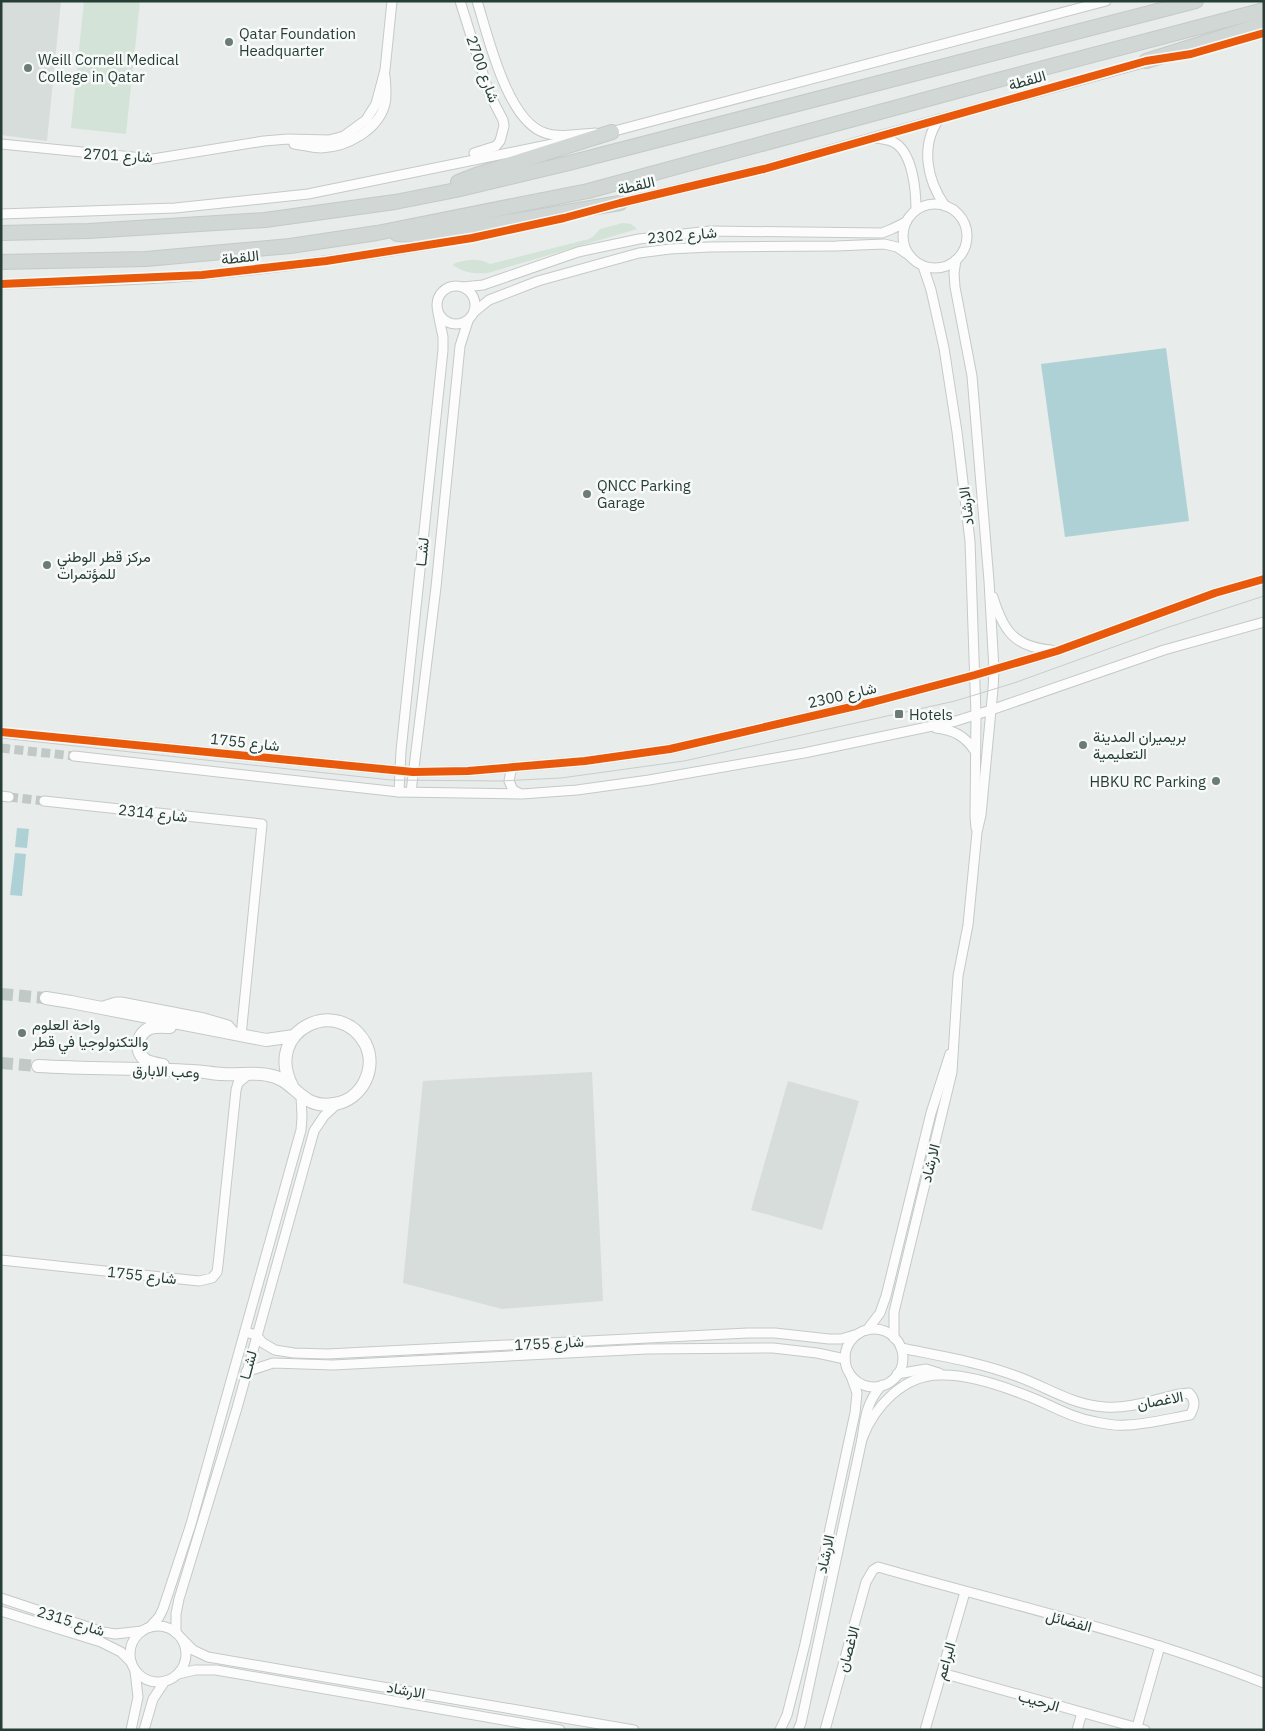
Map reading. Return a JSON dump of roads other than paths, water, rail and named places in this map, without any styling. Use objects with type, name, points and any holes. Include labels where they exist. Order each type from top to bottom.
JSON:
[{"type":"main road","points":[[1,234],[265,220],[395,202],[569,163],[1196,1]]},
{"type":"main road","name":"اللقطة","points":[[1,262],[146,259],[290,246],[377,233],[588,191],[1264,10]]},
{"type":"main road","points":[[1146,61],[1264,24]]},
{"type":"main road","points":[[422,196],[476,175],[612,132]]},
{"type":"main road","points":[[377,233],[419,235],[620,203]]},
{"type":"street","name":"شارع 2701","points":[[1,144],[153,158],[264,141],[321,148],[350,141],[376,123],[385,105],[387,89],[385,70],[392,1]]},
{"type":"street","name":"شارع 2700","points":[[421,170],[488,150],[496,146],[503,134],[503,120],[489,94],[460,1]]},
{"type":"street","name":"شارع 2700","points":[[477,1],[501,76],[524,120],[534,128],[558,135],[612,132]]},
{"type":"street","points":[[1,214],[175,208],[308,194],[612,132],[1106,1]]},
{"type":"street","name":"اللقطة","points":[[1,284],[202,275],[326,261],[472,238],[564,218],[764,169],[1146,61],[1191,54],[1264,34]]},
{"type":"street","points":[[939,119],[930,135],[927,153],[934,186],[945,206]]},
{"type":"street","points":[[871,138],[888,140],[895,143],[905,153],[912,173],[916,194],[916,210]]},
{"type":"street","points":[[930,204],[945,206],[954,210],[961,217],[967,235],[966,244],[956,260],[940,268],[922,266],[910,256],[905,248],[903,239],[906,222],[916,210],[930,204]]},
{"type":"street","name":"شارع 2302","points":[[463,287],[493,282],[578,252],[639,239],[710,232],[882,233],[906,222]]},
{"type":"street","name":"شارع 2302","points":[[474,312],[489,300],[538,281],[639,253],[670,249],[884,244],[897,247],[910,256]]},
{"type":"street","name":"الارشاد","points":[[894,1338],[894,1312],[952,1072],[958,976],[968,925],[977,832],[981,815],[994,670],[972,376],[955,287],[954,273],[956,260]]},
{"type":"street","name":"الارشاد","points":[[922,266],[931,290],[940,330],[957,432],[970,541],[976,715],[975,816],[977,832]]},
{"type":"street","points":[[452,286],[463,287],[475,300],[474,312],[468,320],[451,324],[438,313],[437,302],[442,292],[452,286]]},
{"type":"street","name":"لشــا","points":[[399,792],[399,770],[443,350],[443,337],[438,313]]},
{"type":"street","name":"لشــا","points":[[411,792],[436,588],[460,346],[468,320]]},
{"type":"street","name":"شارع 2300","points":[[413,772],[468,771],[593,760],[670,749],[874,702],[994,670],[1056,651],[1215,593],[1264,579]]},
{"type":"street","name":"الارشاد","points":[[988,581],[1001,621],[1014,638],[1032,648],[1056,651]]},
{"type":"street","points":[[74,756],[399,792],[522,794],[577,790],[649,780],[804,753],[928,727],[976,715],[1164,650],[1264,622]]},
{"type":"street","points":[[928,727],[957,732],[968,741],[975,751]]},
{"type":"street","name":"شارع 1755","points":[[75,739],[413,772]]},
{"type":"street","points":[[514,767],[509,781],[513,790],[522,794]]},
{"type":"street","name":"شارع 2314","points":[[44,802],[262,824],[244,1010]]},
{"type":"street","points":[[46,998],[239,1036],[266,1040],[294,1036]]},
{"type":"street","points":[[98,1008],[121,1002],[204,1018],[228,1025],[239,1036]]},
{"type":"street","points":[[228,1025],[236,1021],[244,1010]]},
{"type":"street","points":[[239,1036],[244,1010]]},
{"type":"street","points":[[323,1021],[336,1022],[349,1027],[360,1036],[365,1044],[370,1063],[366,1081],[354,1096],[336,1104],[318,1104],[301,1096],[288,1078],[285,1061],[286,1052],[294,1036],[309,1025],[323,1021]]},
{"type":"street","points":[[194,1071],[148,1061],[140,1053],[139,1043],[142,1034],[150,1028],[198,1028]]},
{"type":"street","name":"الارشاد","points":[[867,1330],[880,1313],[886,1296],[931,1113],[953,1046]]},
{"type":"street","name":"وعب الابارق","points":[[38,1066],[194,1071],[223,1074],[251,1073],[276,1076],[292,1086]]},
{"type":"street","points":[[236,1090],[241,1080],[251,1073]]},
{"type":"street","points":[[223,1074],[232,1079],[236,1090]]},
{"type":"street","name":"شارع 1755","points":[[1,1260],[199,1281],[212,1278],[218,1265],[236,1090]]},
{"type":"street","name":"لشــا","points":[[146,1629],[159,1617],[163,1609],[179,1563],[301,1130],[301,1096]]},
{"type":"street","name":"لشــا","points":[[179,1636],[176,1614],[179,1599],[314,1131],[324,1116],[336,1104]]},
{"type":"street","points":[[867,1330],[882,1330],[894,1338],[901,1348],[902,1363],[897,1374],[891,1381],[882,1385],[866,1385],[851,1376],[847,1368],[845,1359],[847,1348],[853,1337],[867,1330]]},
{"type":"street","name":"شارع 1755","points":[[245,1332],[256,1335],[275,1350],[294,1353],[327,1354],[748,1333],[775,1333],[830,1339],[858,1334]]},
{"type":"street","name":"شارع 1755","points":[[246,1372],[273,1363],[333,1365],[647,1349],[773,1348],[817,1353],[845,1359]]},
{"type":"street","name":"الاغصان","points":[[862,1438],[867,1424],[875,1412],[897,1390],[924,1378],[939,1374],[983,1381],[1026,1395],[1062,1412],[1095,1422],[1126,1426],[1190,1415],[1194,1408],[1194,1400],[1189,1393],[1123,1406],[1094,1406],[1059,1396],[1019,1376],[986,1365],[901,1348]]},
{"type":"street","name":"الاغصان","points":[[897,1374],[926,1369],[954,1376]]},
{"type":"street","name":"الارشاد","points":[[780,1730],[786,1716],[802,1653],[855,1413],[857,1393],[851,1376]]},
{"type":"street","name":"الارشاد","points":[[798,1730],[869,1402],[882,1385]]},
{"type":"street","name":"الفضائل","points":[[873,1570],[878,1567],[1160,1646],[1264,1683]]},
{"type":"street","name":"الاغصان","points":[[825,1730],[866,1582],[873,1570]]},
{"type":"street","name":"البراعم","points":[[925,1730],[965,1592]]},
{"type":"street","name":"شارع 2315","points":[[1,1598],[103,1632],[115,1634],[146,1629]]},
{"type":"street","name":"شارع 2315","points":[[1,1611],[101,1642],[121,1652],[131,1662]]},
{"type":"street","points":[[131,1730],[138,1697],[135,1671],[131,1662],[132,1642],[146,1629],[164,1627],[179,1636],[186,1655],[183,1667],[178,1674],[165,1681],[153,1699],[144,1730]]},
{"type":"street","name":"الارشاد","points":[[179,1636],[193,1650],[208,1656],[634,1730]]},
{"type":"street","name":"الرحيب","points":[[942,1673],[1141,1729],[1160,1646]]},
{"type":"street","name":"الارشاد","points":[[178,1674],[194,1670],[216,1670],[560,1730]]},
{"type":"street","points":[[135,1671],[151,1681],[165,1681]]},
{"type":"street","points":[[1077,1730],[1082,1713]]},
{"type":"water","points":[[1166,348],[1189,521],[1065,537],[1041,364]]},
{"type":"water","points":[[17,828],[29,829],[27,848],[15,847]]},
{"type":"water","points":[[15,853],[26,854],[22,896],[10,895]]},
{"type":"tunnel","points":[[2,732],[75,739]]},
{"type":"tunnel","points":[[1,748],[74,756]]},
{"type":"tunnel","points":[[9,797],[44,801]]},
{"type":"tunnel","points":[[1,994],[46,998]]},
{"type":"tunnel","points":[[1,1063],[38,1066]]},
{"type":"tram line","points":[[1,738],[391,780],[500,781],[561,778],[684,761],[955,701],[1014,683],[1166,628],[1264,596]]},
{"type":"place","name":"Qatar Foundation Headquarter","points":[[229,42]]},
{"type":"place","name":"Weill Cornell Medical College in Qatar","points":[[28,68]]},
{"type":"place","name":"QNCC Parking Garage","points":[[587,494]]},
{"type":"place","name":"مركز قطر الوطني للمؤتمرات","points":[[47,565]]},
{"type":"place","name":"Hotels","points":[[899,714]]},
{"type":"place","name":"بريميران المدينة التعليمية","points":[[1083,745]]},
{"type":"place","name":"HBKU RC Parking","points":[[1216,781]]},
{"type":"place","name":"واحة العلوم والتكنولوجيا في قطر","points":[[22,1033]]}]
